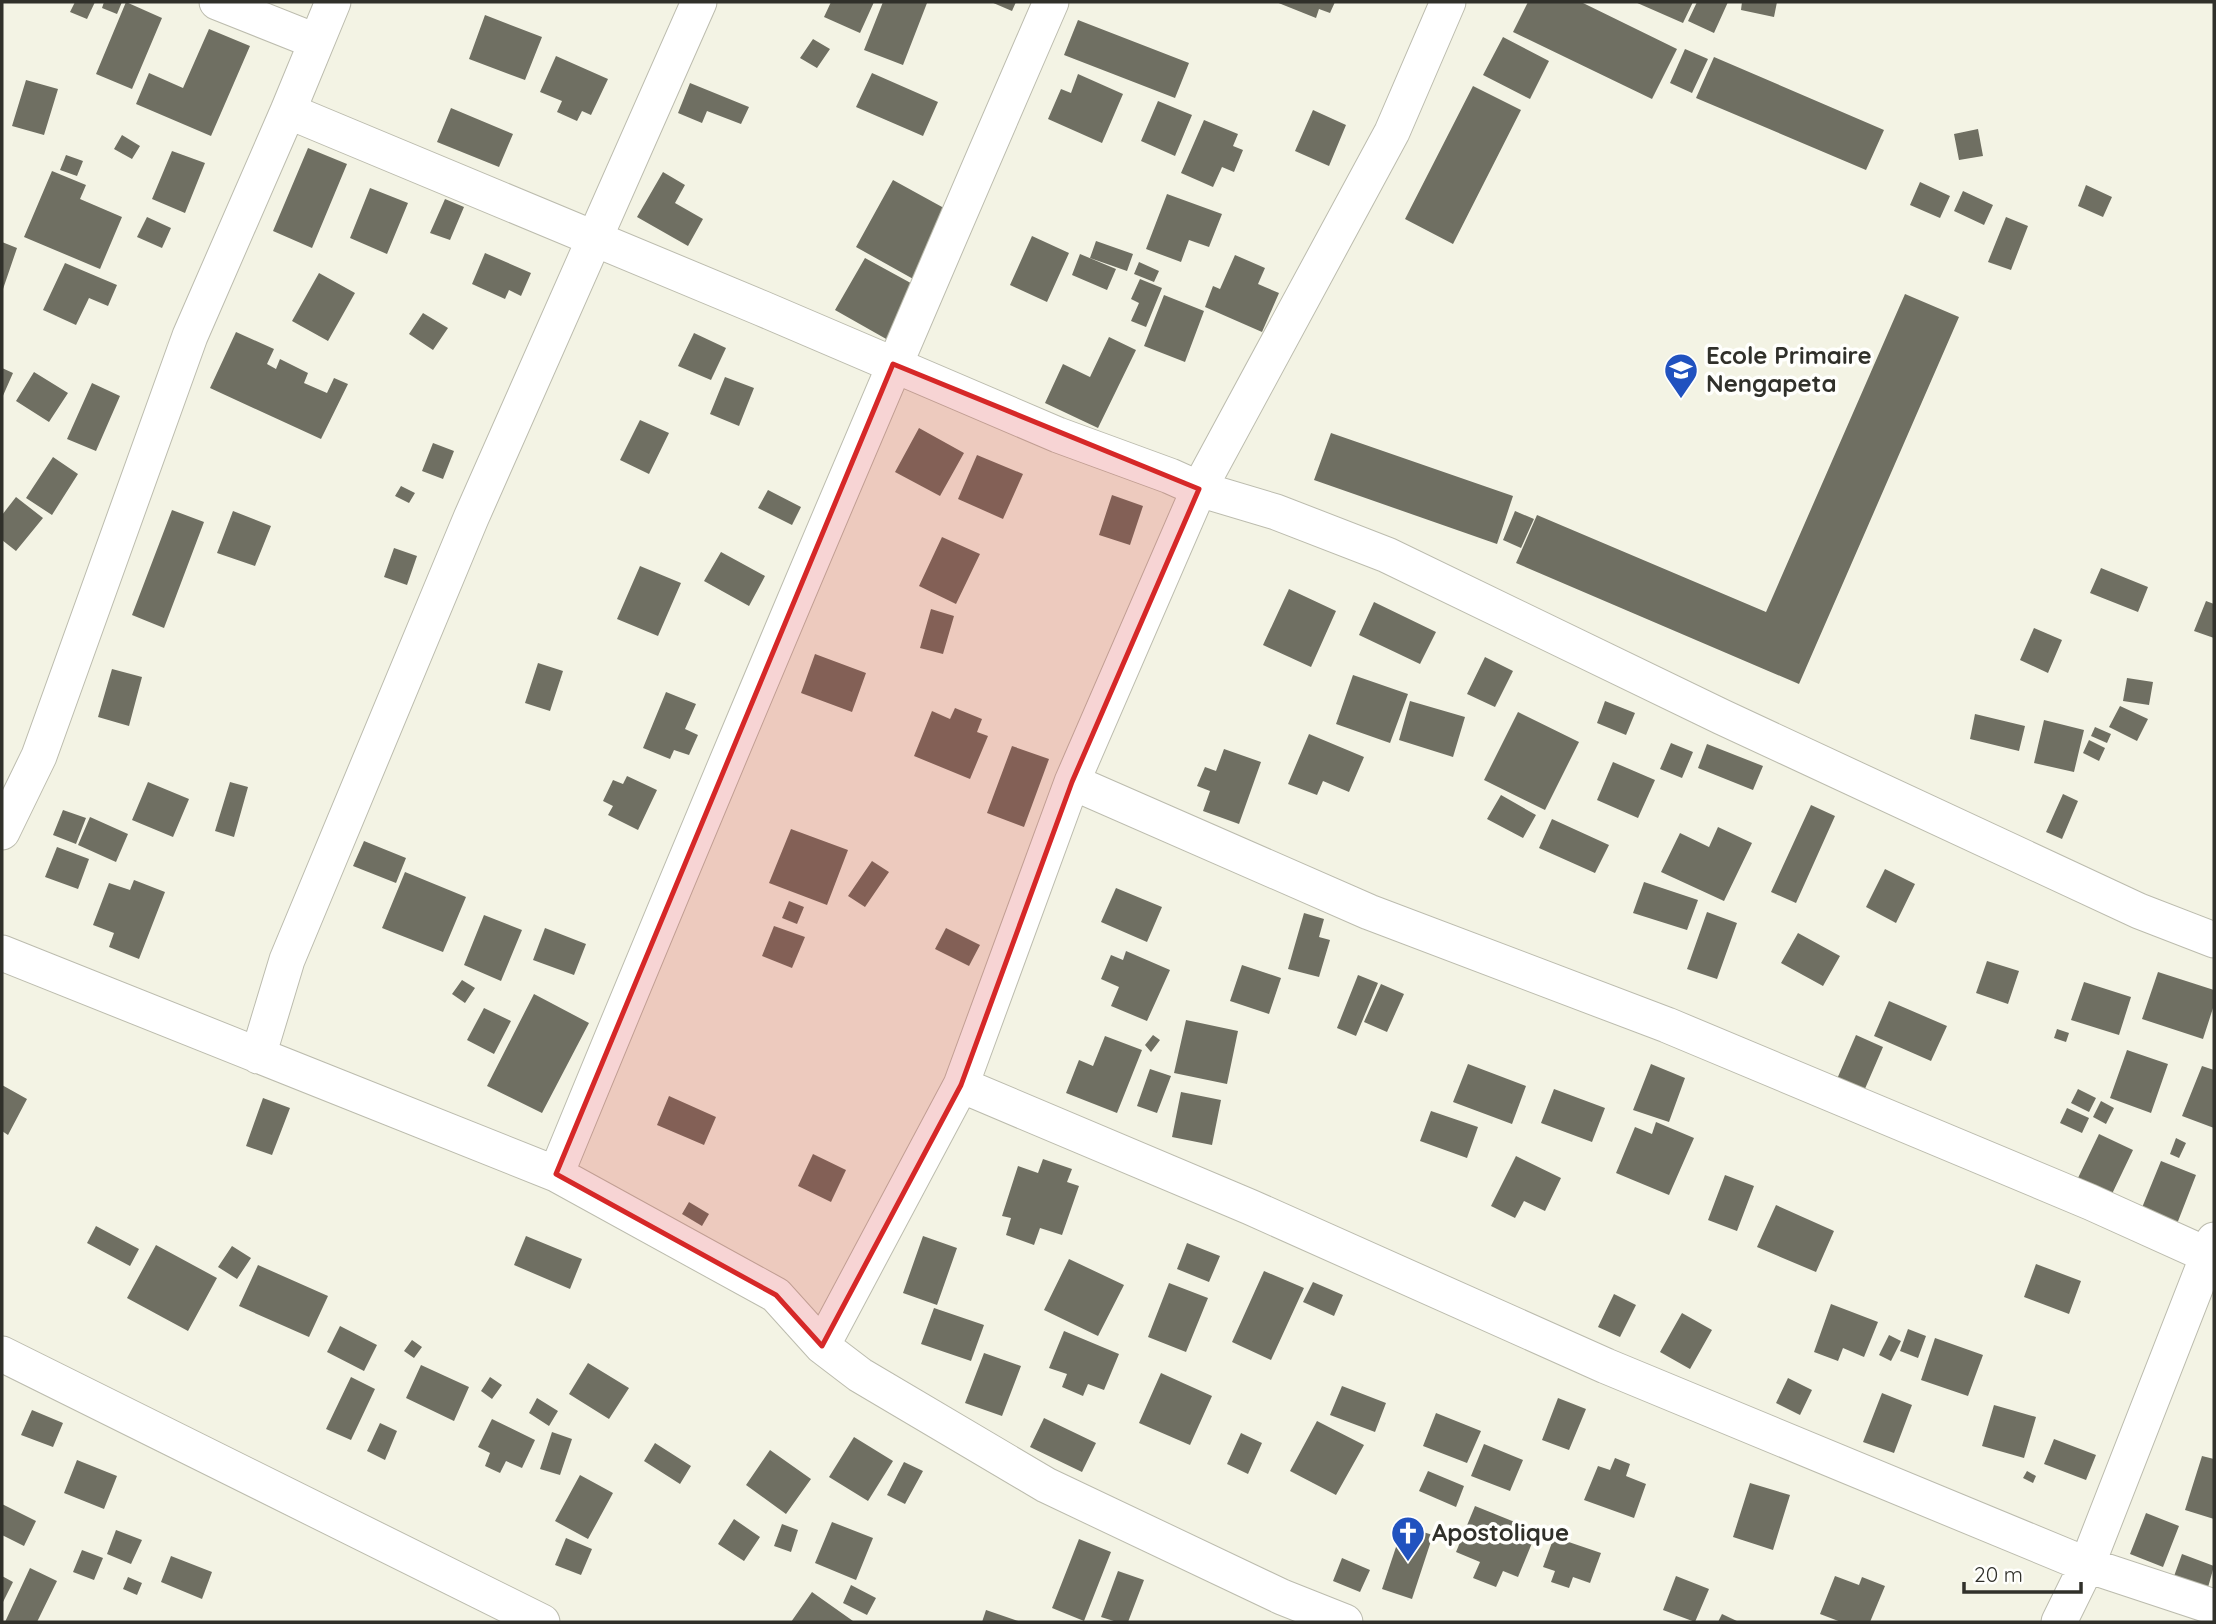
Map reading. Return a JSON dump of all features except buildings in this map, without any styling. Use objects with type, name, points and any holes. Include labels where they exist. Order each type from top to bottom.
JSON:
[{"type":"street","points":[[217,2],[315,41]]},
{"type":"street","points":[[2,832],[39,756],[190,336],[333,2]]},
{"type":"street","points":[[258,1056],[292,948],[471,518],[699,2]]},
{"type":"street","points":[[556,1174],[721,772],[1051,2]]},
{"type":"street","points":[[822,1346],[961,1085],[1072,782],[1199,489],[1392,132],[1448,2]]},
{"type":"street","points":[[288,111],[1058,435],[1170,475],[1199,489],[1276,512],[1387,555],[1722,717],[2126,905],[2214,940]]},
{"type":"street","points":[[1072,782],[1369,912],[1667,1025],[2212,1251],[2087,1566],[2059,1622]]},
{"type":"street","points":[[2,953],[556,1174],[776,1295],[822,1346],[860,1375],[1046,1485],[1277,1609],[1345,1622]]},
{"type":"street","points":[[961,1085],[1250,1207],[1606,1366],[2087,1566],[2214,1607]]},
{"type":"street","points":[[2,1354],[542,1622]]},
{"type":"highlighted area","points":[[893,364],[1199,489],[1072,782],[961,1085],[822,1346],[776,1295],[556,1174]]},
{"type":"place","name":"Ecole Primaire Nengapeta","points":[[1681,400]]},
{"type":"place","name":"Apostolique","points":[[1408,1563]]}]
